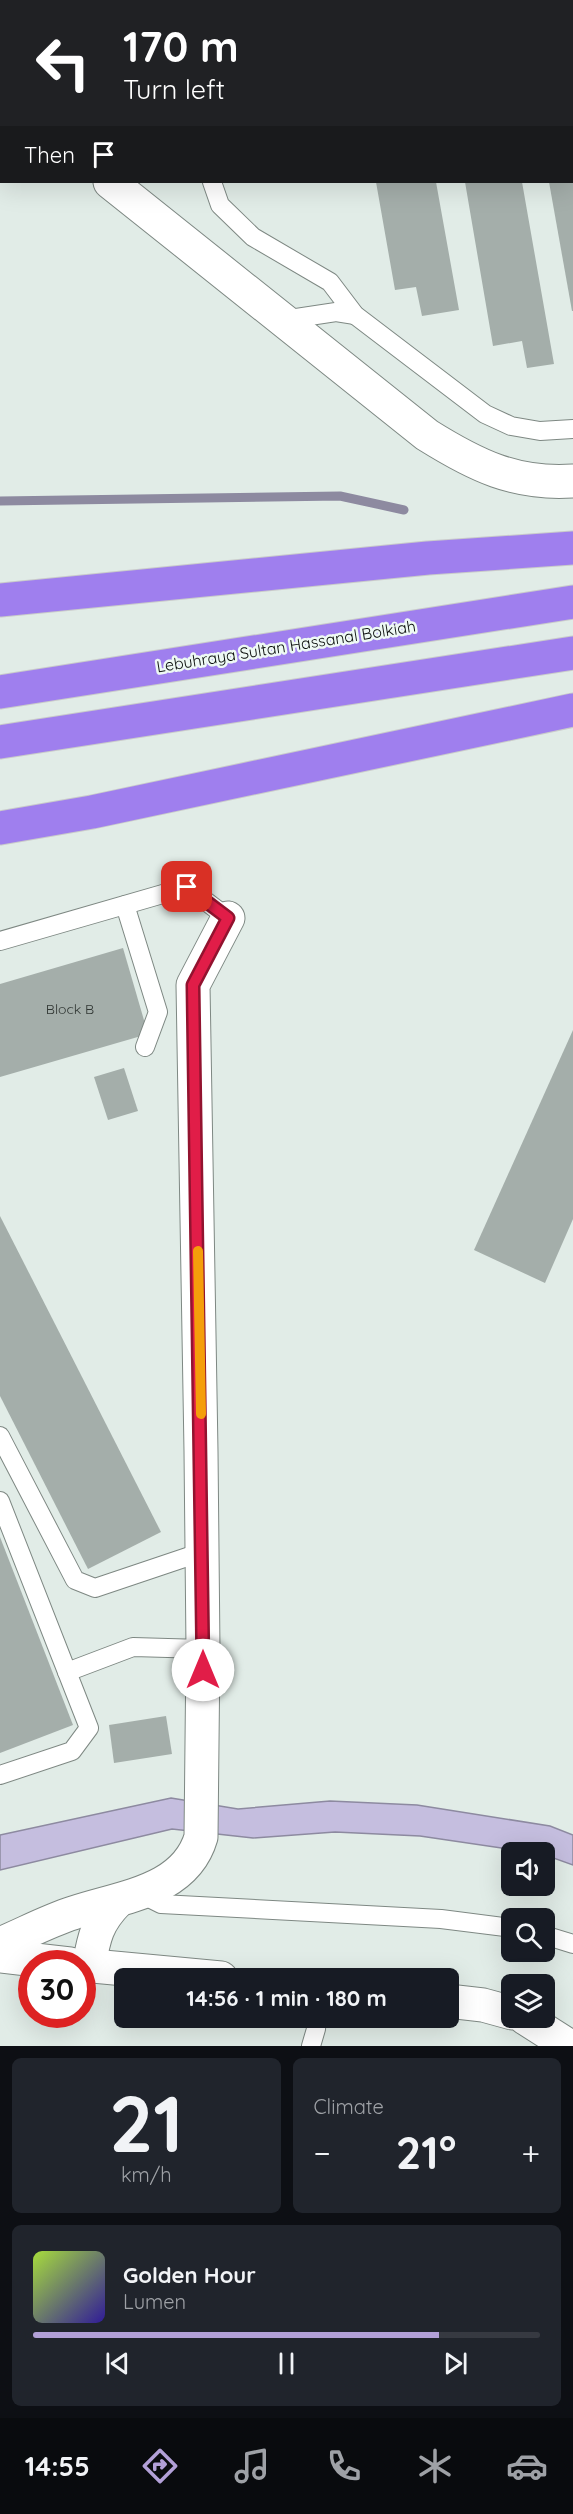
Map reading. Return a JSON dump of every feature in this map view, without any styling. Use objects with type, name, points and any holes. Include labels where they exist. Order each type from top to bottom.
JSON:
[{"type":"highway","points":[[0,600],[428,558],[573,548]]},
{"type":"highway","name":"Lebuhraya Sultan Hassanal Bolkiah","points":[[0,692],[573,602]]},
{"type":"highway","points":[[0,742],[573,653]]},
{"type":"highway","points":[[0,828],[92,812],[573,710]]},
{"type":"highway","points":[[0,841],[92,812]]},
{"type":"street","points":[[111,183],[281,321],[427,435],[468,460],[503,475],[548,483],[573,481]]},
{"type":"street","points":[[0,1944],[72,1913],[128,1897],[172,1878],[187,1866],[197,1852],[201,1837],[203,1649],[193,985],[228,918]]},
{"type":"street","points":[[88,1950],[104,1915],[128,1897]]},
{"type":"street","points":[[0,1956],[18,1958]]},
{"type":"street","points":[[96,1966],[114,1968]]},
{"type":"street","points":[[459,2002],[501,2010]]},
{"type":"street","points":[[541,2028],[569,2046]]},
{"type":"lane","points":[[212,183],[220,205],[253,237],[330,282],[355,315],[485,414],[511,426],[540,431],[573,429]]},
{"type":"lane","points":[[281,321],[336,312],[355,315]]},
{"type":"lane","points":[[0,941],[187,887],[228,918]]},
{"type":"lane","points":[[125,905],[158,1012],[145,1047]]},
{"type":"lane","points":[[0,1436],[75,1580],[95,1588],[202,1552]]},
{"type":"lane","points":[[0,1501],[88,1728],[72,1750],[0,1775]]},
{"type":"lane","points":[[67,1672],[133,1647],[203,1649]]},
{"type":"lane","points":[[128,1897],[161,1904],[441,1919],[501,1927]]},
{"type":"lane","points":[[555,1938],[573,1944]]},
{"type":"lane","points":[[311,2046],[316,2028]]},
{"type":"shaded area","points":[[171,1798],[238,1809],[330,1801],[417,1805],[550,1826],[573,1835],[573,1865],[555,1859],[555,1842],[501,1842],[501,1848],[420,1836],[335,1832],[253,1838],[172,1829],[0,1870],[0,1835]]},
{"type":"building","points":[[376,183],[436,183],[459,310],[422,316],[416,287],[395,290]]},
{"type":"building","points":[[465,183],[522,183],[554,364],[527,368],[522,341],[493,346]]},
{"type":"building","points":[[549,183],[573,183],[572,311]]},
{"type":"building","points":[[123,948],[148,1034],[0,1077],[0,984]]},
{"type":"building","points":[[573,1030],[573,1219],[545,1283],[474,1250]]},
{"type":"building","points":[[124,1068],[138,1111],[108,1120],[94,1077]]},
{"type":"building","points":[[0,1216],[161,1532],[88,1569],[0,1396]]},
{"type":"building","points":[[0,1537],[73,1725],[0,1753]]},
{"type":"building","points":[[166,1716],[172,1754],[114,1763],[109,1725]]},
{"type":"waterway","points":[[0,501],[340,496],[404,510]]},
{"type":"slow traffic","points":[[198,1251],[201,1414]]},
{"type":"route","points":[[187,887],[228,918],[193,985],[203,1670]]}]
